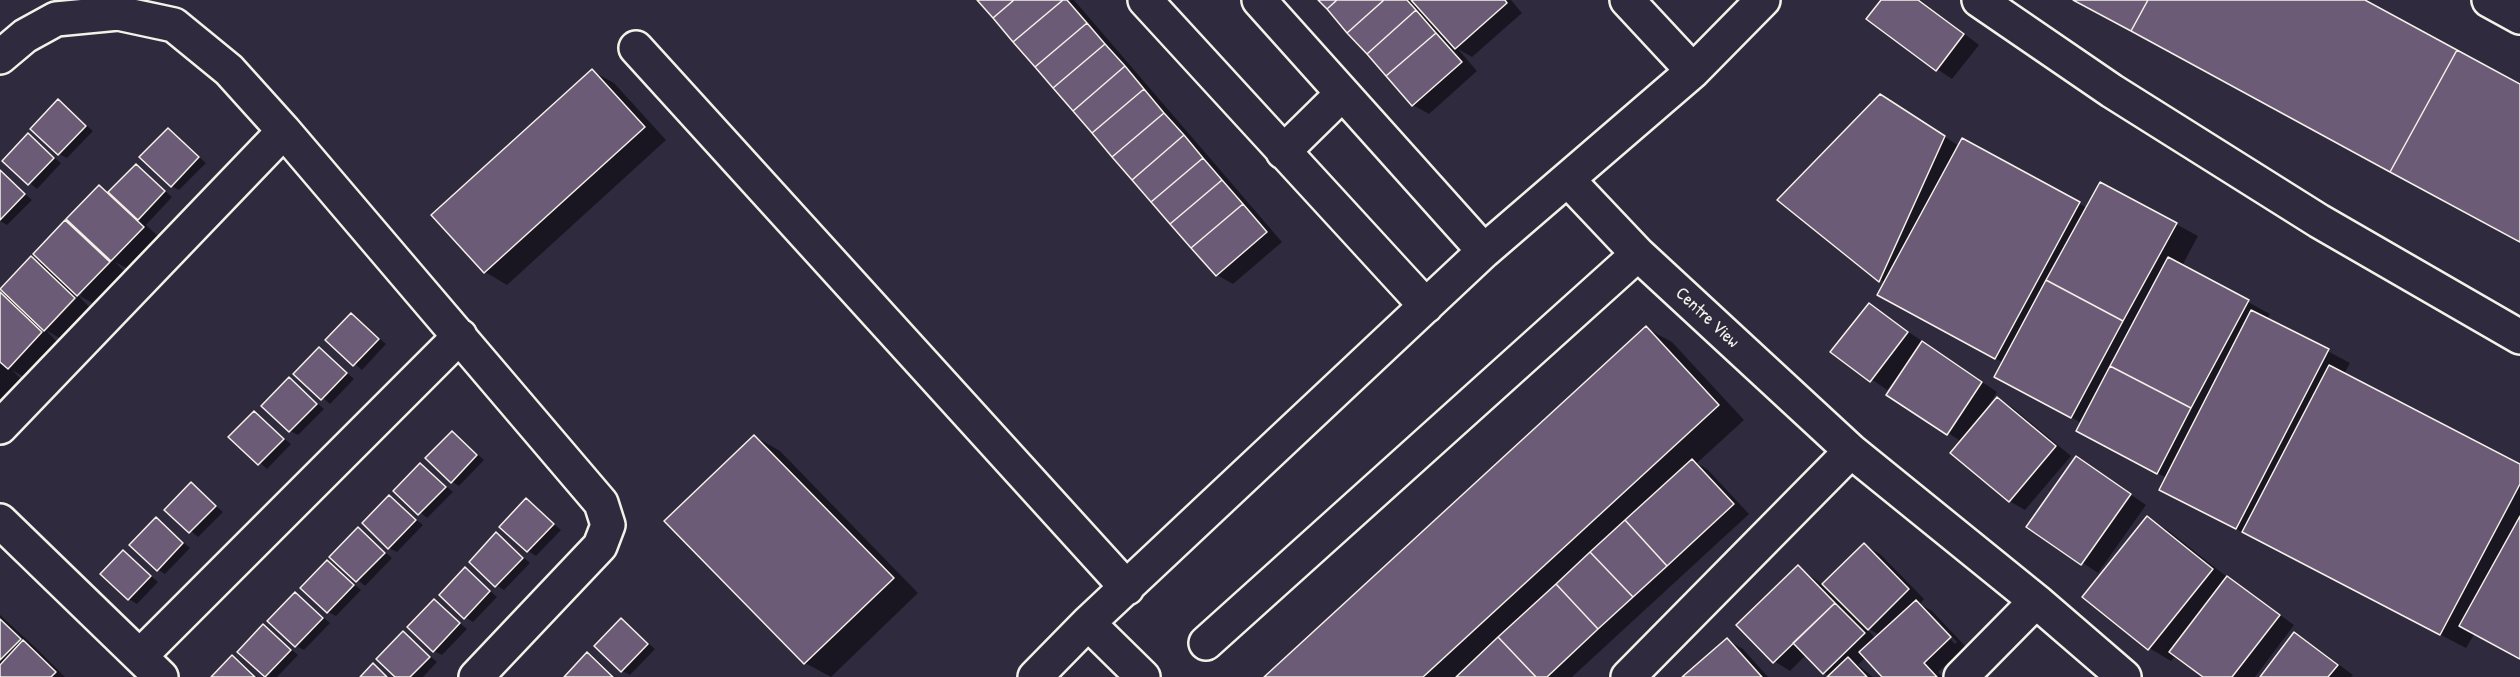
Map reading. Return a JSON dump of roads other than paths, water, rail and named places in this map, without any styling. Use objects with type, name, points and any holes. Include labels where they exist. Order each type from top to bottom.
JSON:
[{"type":"street","points":[[1145,0],[1426,306]]},
{"type":"street","points":[[1259,0],[1484,251]]},
{"type":"street","points":[[1627,0],[1693,71]]},
{"type":"street","points":[[1035,677],[1088,623],[1484,251],[1693,71],[1763,0]]},
{"type":"street","points":[[1979,0],[2112,91],[2319,221],[2520,337]]},
{"type":"street","points":[[2489,0],[2520,17]]},
{"type":"street","points":[[0,57],[25,36],[56,19],[118,13],[174,25],[230,69],[601,503],[608,525],[600,546],[476,677]]},
{"type":"street","points":[[636,48],[1126,588]]},
{"type":"street","points":[[1283,152],[1342,94]]},
{"type":"street","points":[[0,427],[284,131]]},
{"type":"street","name":"Centre View","points":[[1568,180],[1638,254],[1851,451],[2036,601],[2124,677]]},
{"type":"street","points":[[1206,643],[1638,254]]},
{"type":"street","points":[[0,521],[150,666],[460,336]]},
{"type":"street","points":[[1628,677],[1851,451]]},
{"type":"street","points":[[1961,677],[2036,601]]},
{"type":"street","points":[[1088,623],[1143,677]]}]
